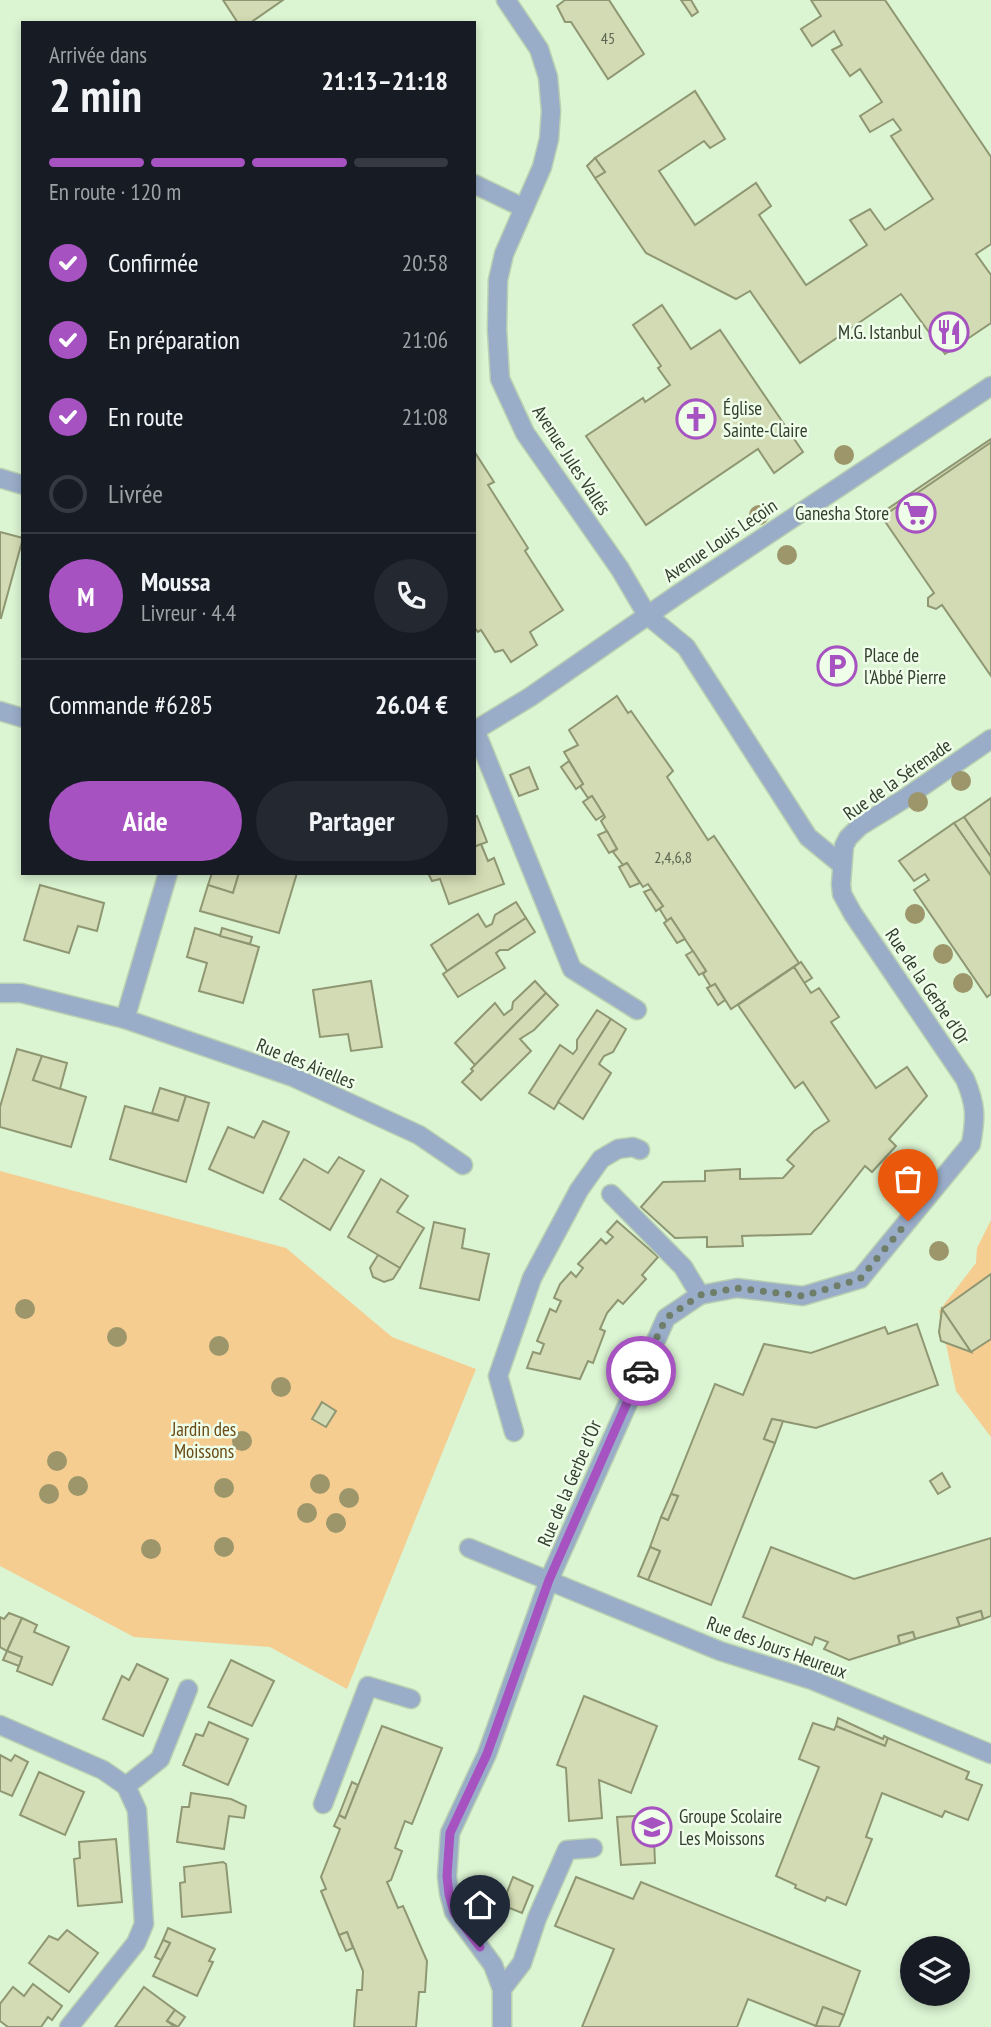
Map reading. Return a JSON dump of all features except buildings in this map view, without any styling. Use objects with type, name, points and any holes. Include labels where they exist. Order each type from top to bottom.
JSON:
[{"type":"street","name":"Avenue Jules Vallés","points":[[506,0],[539,49],[548,77],[551,111],[549,139],[542,167],[504,254],[498,280],[500,379],[525,433],[620,569],[647,615]]},
{"type":"street","points":[[476,185],[524,208]]},
{"type":"street","name":"Avenue Louis Lecoin","points":[[476,730],[530,697],[647,615],[991,386]]},
{"type":"street","points":[[0,478],[21,484]]},
{"type":"street","points":[[647,615],[685,647],[808,837],[841,864]]},
{"type":"street","points":[[0,711],[21,717]]},
{"type":"street","points":[[476,733],[572,970],[637,1010]]},
{"type":"street","name":"Rue de la Sérenade","points":[[841,864],[844,846],[860,826],[991,739]]},
{"type":"street","name":"Rue de la Gerbe d'Or","points":[[502,2027],[502,1989],[494,1965],[454,1912],[449,1894],[447,1876],[450,1833],[487,1754],[549,1580],[666,1318],[700,1295],[737,1288],[803,1296],[860,1279],[971,1144],[983,1119],[965,1079],[853,914],[842,894],[841,864]]},
{"type":"street","points":[[125,1019],[167,875]]},
{"type":"street","name":"Rue des Airelles","points":[[0,993],[21,993],[125,1019],[293,1077],[419,1135],[463,1165]]},
{"type":"street","points":[[514,1432],[498,1376],[532,1278],[579,1190],[601,1159],[618,1149],[633,1147],[640,1150]]},
{"type":"street","points":[[611,1194],[683,1267],[700,1295]]},
{"type":"street","name":"Rue des Jours Heureux","points":[[469,1548],[720,1651],[812,1680],[991,1754]]},
{"type":"street","points":[[323,1804],[368,1686],[411,1699]]},
{"type":"street","points":[[126,1786],[160,1759],[188,1689]]},
{"type":"street","points":[[0,1725],[103,1770],[126,1786],[137,1810],[144,1924],[136,1943],[69,2027]]},
{"type":"street","points":[[502,1989],[522,1963],[537,1918],[567,1850],[593,1848]]},
{"type":"green space","name":"Jardin des Moissons","points":[[0,1171],[286,1248],[392,1337],[476,1369],[347,1689],[270,1647],[134,1637],[0,1566]]},
{"type":"green space","points":[[991,1220],[991,1437],[956,1391],[939,1311],[976,1263],[977,1248]]},
{"type":"way so far","points":[[641,1371],[666,1318],[700,1295],[737,1288],[803,1296],[860,1279],[908,1221]]},
{"type":"place","name":"M.G. Istanbul","points":[[949,332]]},
{"type":"place","name":"Église Sainte-Claire","points":[[696,419]]},
{"type":"place","name":"Ganesha Store","points":[[916,513]]},
{"type":"place","name":"Place de l'Abbé Pierre","points":[[837,666]]},
{"type":"place","name":"Groupe Scolaire Les Moissons","points":[[652,1827]]},
{"type":"route","points":[[480,1947],[454,1912],[449,1894],[447,1876],[450,1833],[487,1754],[549,1580],[641,1371]]}]
